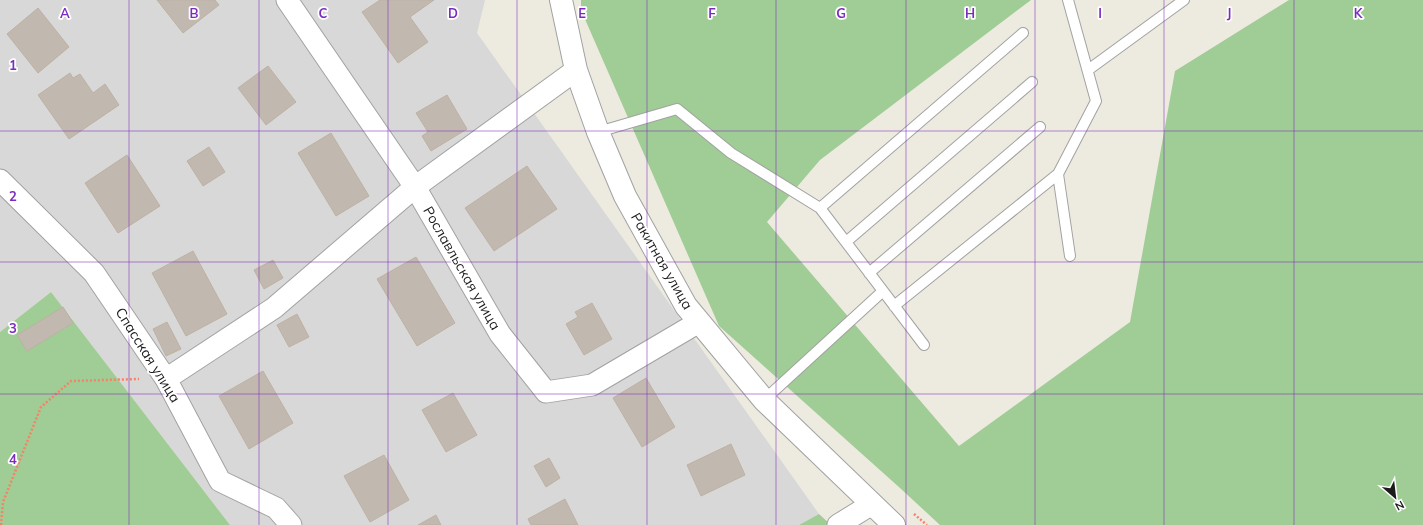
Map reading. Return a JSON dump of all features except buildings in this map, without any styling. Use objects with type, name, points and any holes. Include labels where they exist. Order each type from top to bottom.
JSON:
[{"type":"street","name":"Рославльская улица","points":[[287,0],[415,187],[500,334],[546,392],[592,385],[700,322]]},
{"type":"street","name":"Ракитная улица","points":[[560,0],[576,70],[598,132],[625,196],[686,306],[764,400],[894,525]]},
{"type":"street","points":[[166,379],[274,308],[415,187],[576,70]]},
{"type":"street","name":"Спасская улица","points":[[0,180],[94,273],[166,379],[220,481],[276,508],[291,525]]},
{"type":"street","points":[[838,525],[872,504]]},
{"type":"lane","points":[[1088,70],[1184,0]]},
{"type":"lane","points":[[894,306],[1058,174],[1096,101],[1071,1]]},
{"type":"lane","points":[[820,208],[1023,33]]},
{"type":"lane","points":[[846,242],[1032,82]]},
{"type":"lane","points":[[598,132],[676,109],[731,153],[820,208],[924,345]]},
{"type":"lane","points":[[869,273],[1040,127]]},
{"type":"lane","points":[[1058,174],[1070,256]]},
{"type":"lane","points":[[764,400],[883,291]]},
{"type":"path","points":[[1,525],[3,502],[41,407],[71,381],[166,379]]},
{"type":"shaded area","points":[[0,0],[485,0],[477,33],[819,514],[799,525],[230,525],[51,292],[0,332]]},
{"type":"green space","points":[[581,0],[1031,0],[820,160],[767,222],[959,446],[1130,322],[1175,71],[1289,0],[1423,0],[1423,525],[940,525],[719,326],[581,10]]},
{"type":"green space","points":[[51,292],[230,525],[0,525],[0,332]]},
{"type":"green space","points":[[819,514],[831,525],[799,525]]}]
